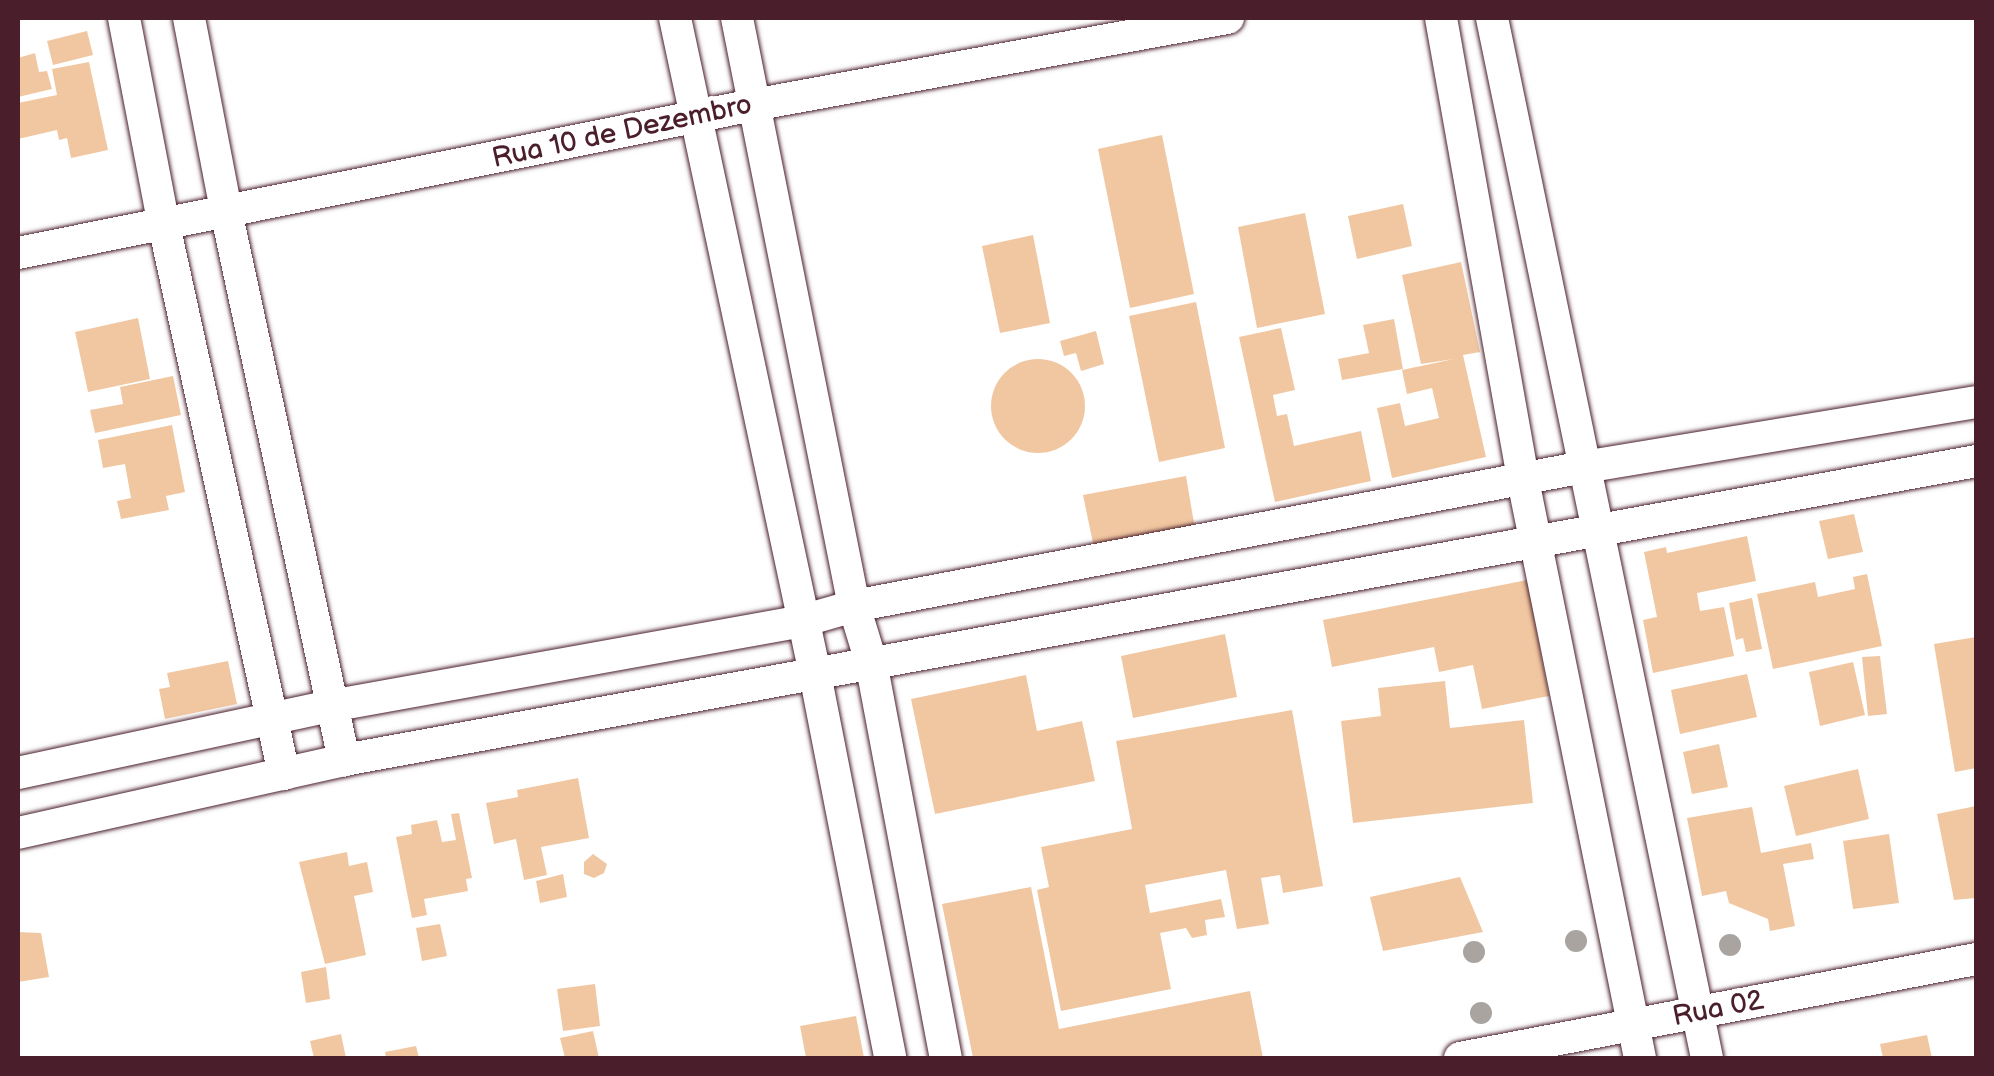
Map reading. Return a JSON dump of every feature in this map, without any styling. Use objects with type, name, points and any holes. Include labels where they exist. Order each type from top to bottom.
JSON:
[{"type":"street","points":[[124,18],[164,224],[284,774]]},
{"type":"street","points":[[189,18],[226,211],[344,760]]},
{"type":"street","points":[[675,18],[816,674],[890,1058]]},
{"type":"street","points":[[736,18],[854,606],[870,662],[946,1058]]},
{"type":"street","name":"Rua 10 de Dezembro","points":[[18,253],[694,120],[753,105],[1228,18]]},
{"type":"street","points":[[1441,18],[1523,480],[1640,1058]]},
{"type":"street","points":[[1492,18],[1707,1058]]},
{"type":"street","points":[[18,773],[332,706],[802,621],[854,606],[1584,467],[1976,402]]},
{"type":"street","points":[[18,833],[344,760],[1976,461]]},
{"type":"street","name":"Rua 02","points":[[1460,1058],[1976,959]]},
{"type":"building","points":[[87,31],[93,55],[53,65],[47,41]]},
{"type":"building","points":[[35,53],[39,72],[47,71],[52,89],[18,97],[18,58]]},
{"type":"building","points":[[89,62],[108,150],[71,158],[67,138],[59,140],[57,130],[18,139],[18,103],[57,95],[52,69]]},
{"type":"building","points":[[1162,135],[1194,294],[1130,308],[1098,149]]},
{"type":"building","points":[[1403,204],[1412,246],[1357,259],[1348,216]]},
{"type":"building","points":[[1305,213],[1325,314],[1257,328],[1238,227]]},
{"type":"building","points":[[1033,235],[1050,323],[1000,333],[982,246]]},
{"type":"building","points":[[1461,262],[1480,352],[1463,355],[1486,457],[1392,478],[1377,408],[1400,403],[1405,426],[1439,418],[1432,388],[1407,394],[1402,370],[1454,359],[1421,364],[1402,275]]},
{"type":"building","points":[[1196,302],[1225,448],[1159,462],[1129,316]]},
{"type":"building","points":[[138,318],[150,379],[88,392],[75,332]]},
{"type":"building","points":[[1394,319],[1403,369],[1342,380],[1338,359],[1369,353],[1363,325]]},
{"type":"building","points":[[1281,328],[1295,390],[1273,395],[1277,416],[1287,414],[1294,446],[1361,431],[1371,481],[1275,502],[1239,337]]},
{"type":"building","points":[[1096,331],[1104,364],[1081,371],[1076,353],[1064,356],[1060,341]]},
{"type":"building","points":[[1029,359],[1047,359],[1072,372],[1082,388],[1082,424],[1072,440],[1047,453],[1029,453],[1004,440],[991,415],[991,397],[1004,372]]},
{"type":"building","points":[[173,376],[181,415],[95,433],[90,410],[123,404],[120,387]]},
{"type":"building","points":[[172,425],[185,492],[166,496],[169,510],[121,519],[117,501],[131,498],[125,464],[103,468],[98,440]]},
{"type":"building","points":[[1186,476],[1195,529],[1094,548],[1083,495]]},
{"type":"building","points":[[1854,514],[1863,552],[1828,559],[1819,521]]},
{"type":"building","points":[[1747,536],[1756,581],[1697,593],[1700,611],[1724,607],[1734,656],[1653,673],[1643,620],[1657,617],[1644,552],[1666,547],[1667,553]]},
{"type":"building","points":[[1867,574],[1882,646],[1773,669],[1757,594],[1815,582],[1818,597],[1855,589],[1853,577]]},
{"type":"building","points":[[1527,580],[1549,696],[1482,709],[1473,665],[1439,672],[1434,647],[1332,667],[1323,620]]},
{"type":"building","points":[[1752,598],[1762,649],[1746,652],[1743,638],[1736,640],[1729,603]]},
{"type":"building","points":[[1225,634],[1237,697],[1133,718],[1121,656]]},
{"type":"building","points":[[1976,637],[1976,768],[1955,772],[1934,644]]},
{"type":"building","points":[[1880,656],[1887,714],[1868,716],[1862,657]]},
{"type":"building","points":[[228,661],[237,704],[165,719],[159,689],[170,687],[167,673]]},
{"type":"building","points":[[1853,662],[1865,715],[1820,726],[1809,672]]},
{"type":"building","points":[[1747,674],[1757,717],[1680,734],[1671,690]]},
{"type":"building","points":[[1026,675],[1037,731],[1082,721],[1095,781],[935,814],[911,699]]},
{"type":"building","points":[[1445,681],[1450,728],[1524,720],[1533,803],[1353,823],[1341,721],[1381,716],[1378,688]]},
{"type":"building","points":[[1292,710],[1323,886],[1283,893],[1280,875],[1261,878],[1269,924],[1237,929],[1226,870],[1145,885],[1150,913],[1221,899],[1225,917],[1205,920],[1207,935],[1192,938],[1186,928],[1160,933],[1171,989],[1061,1011],[1037,890],[1049,887],[1041,847],[1132,829],[1116,741]]},
{"type":"building","points":[[1719,744],[1728,787],[1692,794],[1683,752]]},
{"type":"building","points":[[1858,769],[1869,819],[1796,836],[1784,786]]},
{"type":"building","points":[[578,778],[589,838],[541,847],[547,875],[524,880],[516,839],[494,844],[486,803],[518,797],[517,790]]},
{"type":"building","points":[[1976,806],[1976,898],[1954,900],[1937,814]]},
{"type":"building","points":[[1752,807],[1761,853],[1811,843],[1814,859],[1783,864],[1795,926],[1770,931],[1768,919],[1729,903],[1726,891],[1702,896],[1687,818]]},
{"type":"building","points":[[459,813],[472,878],[466,879],[468,891],[424,899],[427,915],[412,918],[396,837],[412,834],[411,825],[437,820],[442,842],[456,840],[451,814]]},
{"type":"building","points":[[1889,834],[1899,903],[1853,909],[1843,841]]},
{"type":"building","points":[[347,852],[349,866],[367,862],[373,892],[354,896],[366,955],[325,964],[299,862]]},
{"type":"building","points":[[593,854],[607,864],[604,873],[594,878],[584,874],[584,862]]},
{"type":"building","points":[[563,874],[567,897],[540,903],[536,881]]},
{"type":"building","points":[[1460,877],[1483,932],[1383,951],[1370,897]]},
{"type":"building","points":[[1031,887],[1059,1029],[1250,991],[1263,1058],[973,1058],[942,904]]},
{"type":"building","points":[[440,924],[447,956],[422,961],[416,928]]},
{"type":"building","points":[[18,932],[41,933],[49,977],[18,982]]},
{"type":"building","points":[[326,967],[330,999],[306,1003],[301,972]]},
{"type":"building","points":[[595,984],[600,1026],[563,1031],[557,989]]},
{"type":"building","points":[[856,1016],[864,1058],[806,1058],[800,1026]]},
{"type":"building","points":[[593,1031],[599,1058],[565,1058],[560,1038]]},
{"type":"building","points":[[341,1034],[346,1058],[314,1058],[310,1041]]},
{"type":"building","points":[[1927,1035],[1932,1058],[1883,1058],[1880,1044]]},
{"type":"building","points":[[416,1046],[419,1058],[386,1058],[385,1052]]}]
